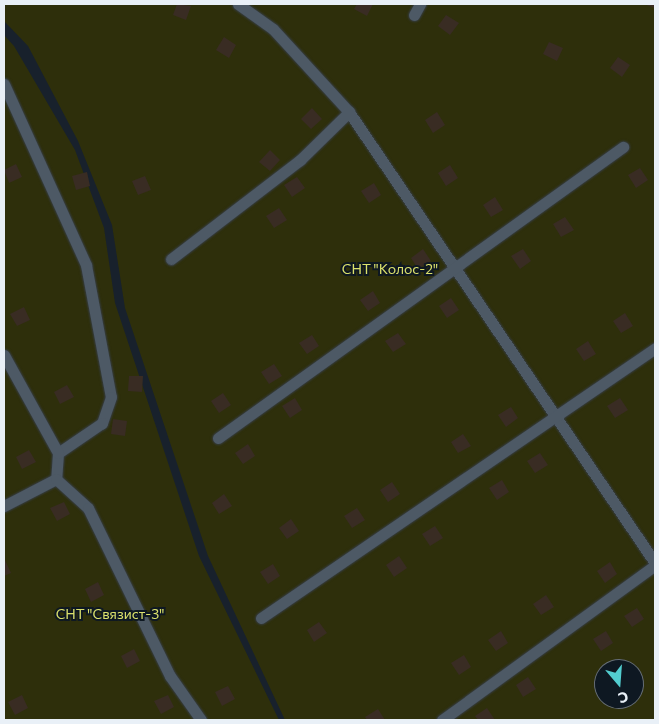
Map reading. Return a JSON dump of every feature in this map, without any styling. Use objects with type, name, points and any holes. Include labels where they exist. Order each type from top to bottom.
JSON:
[{"type":"lane","points":[[238,4],[274,29],[349,112],[655,564],[442,720]]},
{"type":"lane","points":[[414,16],[420,4]]},
{"type":"lane","points":[[4,84],[86,265],[111,398],[102,422],[58,453]]},
{"type":"lane","points":[[171,259],[292,166],[349,112]]},
{"type":"lane","points":[[218,438],[455,270],[623,147]]},
{"type":"lane","points":[[261,618],[655,348]]},
{"type":"lane","points":[[4,356],[58,453],[56,479]]},
{"type":"lane","points":[[4,506],[56,479]]},
{"type":"lane","points":[[56,479],[88,508],[170,676],[201,720]]},
{"type":"green space","name":"СНТ \"Колос-2\"","points":[[4,4],[655,4],[655,720],[285,720],[208,556],[125,308],[112,225],[78,141],[28,46],[4,21]]},
{"type":"green space","name":"СНТ \"Связист-3\"","points":[[4,35],[14,46],[75,150],[104,228],[115,303],[199,556],[279,720],[4,720]]},
{"type":"building","points":[[177,4],[191,6],[186,20],[173,15]]},
{"type":"building","points":[[357,4],[373,4],[367,16],[354,9]]},
{"type":"building","points":[[644,4],[655,4],[655,8]]},
{"type":"building","points":[[446,15],[459,23],[450,35],[438,26]]},
{"type":"building","points":[[224,37],[236,45],[229,58],[216,50]]},
{"type":"building","points":[[549,42],[563,48],[557,61],[543,54]]},
{"type":"building","points":[[618,57],[630,65],[622,77],[610,68]]},
{"type":"building","points":[[312,108],[322,119],[311,129],[301,119]]},
{"type":"building","points":[[437,112],[445,125],[433,133],[425,120]]},
{"type":"building","points":[[270,150],[280,160],[270,171],[259,162]]},
{"type":"building","points":[[16,164],[22,177],[9,183],[4,170]]},
{"type":"building","points":[[450,165],[458,178],[446,186],[438,173]]},
{"type":"building","points":[[640,168],[648,180],[636,188],[628,175]]},
{"type":"building","points":[[87,172],[90,186],[76,190],[72,176]]},
{"type":"building","points":[[145,176],[151,190],[138,195],[132,181]]},
{"type":"building","points":[[297,177],[305,188],[292,197],[284,185]]},
{"type":"building","points":[[374,183],[381,195],[369,203],[361,191]]},
{"type":"building","points":[[495,197],[503,210],[491,217],[483,205]]},
{"type":"building","points":[[279,208],[287,220],[274,228],[266,216]]},
{"type":"building","points":[[565,217],[574,230],[561,237],[553,224]]},
{"type":"building","points":[[423,249],[431,261],[418,269],[411,258]]},
{"type":"building","points":[[523,249],[531,261],[520,269],[511,256]]},
{"type":"building","points":[[373,291],[380,303],[368,311],[360,300]]},
{"type":"building","points":[[451,298],[459,310],[447,318],[439,306]]},
{"type":"building","points":[[24,307],[30,320],[17,326],[10,314]]},
{"type":"building","points":[[625,313],[633,326],[621,333],[613,321]]},
{"type":"building","points":[[398,333],[406,344],[393,352],[385,341]]},
{"type":"building","points":[[312,335],[319,346],[307,354],[299,343]]},
{"type":"building","points":[[588,341],[596,354],[584,361],[576,349]]},
{"type":"building","points":[[274,364],[282,376],[269,384],[261,372]]},
{"type":"building","points":[[129,376],[143,376],[142,392],[128,391]]},
{"type":"building","points":[[67,385],[74,397],[60,404],[54,392]]},
{"type":"building","points":[[223,393],[231,405],[219,413],[211,401]]},
{"type":"building","points":[[295,398],[302,410],[290,418],[282,406]]},
{"type":"building","points":[[620,398],[628,410],[615,418],[607,406]]},
{"type":"building","points":[[511,407],[518,418],[506,427],[498,415]]},
{"type":"building","points":[[113,419],[127,421],[125,436],[111,434]]},
{"type":"building","points":[[463,434],[471,446],[458,453],[451,442]]},
{"type":"building","points":[[248,444],[255,456],[243,464],[235,453]]},
{"type":"building","points":[[29,450],[36,462],[22,469],[16,457]]},
{"type":"building","points":[[540,453],[548,465],[535,473],[527,461]]},
{"type":"building","points":[[502,480],[509,492],[497,500],[489,488]]},
{"type":"building","points":[[392,482],[400,494],[388,502],[380,490]]},
{"type":"building","points":[[224,494],[232,506],[219,514],[212,503]]},
{"type":"building","points":[[64,502],[70,514],[57,521],[50,508]]},
{"type":"building","points":[[357,508],[365,520],[352,528],[344,516]]},
{"type":"building","points":[[291,519],[299,531],[287,539],[279,528]]},
{"type":"building","points":[[435,526],[443,538],[430,546],[422,534]]},
{"type":"building","points":[[399,556],[407,568],[394,577],[386,565]]},
{"type":"building","points":[[4,558],[11,573],[4,576]]},
{"type":"building","points":[[610,562],[617,574],[605,583],[597,571]]},
{"type":"building","points":[[273,564],[280,576],[268,584],[260,572]]},
{"type":"building","points":[[98,582],[104,595],[91,602],[85,589]]},
{"type":"building","points":[[546,595],[554,607],[541,615],[533,604]]},
{"type":"building","points":[[637,608],[644,619],[632,627],[624,616]]},
{"type":"building","points":[[319,622],[327,633],[314,642],[307,630]]},
{"type":"building","points":[[501,631],[508,643],[496,651],[488,640]]},
{"type":"building","points":[[606,631],[613,643],[601,651],[593,639]]},
{"type":"building","points":[[134,649],[140,661],[127,668],[121,656]]},
{"type":"building","points":[[464,655],[471,667],[459,675],[451,663]]},
{"type":"building","points":[[528,677],[536,689],[523,697],[516,685]]},
{"type":"building","points":[[228,686],[235,699],[222,706],[215,692]]},
{"type":"building","points":[[22,695],[28,708],[15,715],[8,702]]},
{"type":"building","points":[[168,695],[174,707],[161,714],[154,701]]},
{"type":"building","points":[[487,708],[495,720],[478,720],[475,716]]},
{"type":"building","points":[[378,709],[385,720],[367,720],[365,717]]}]
